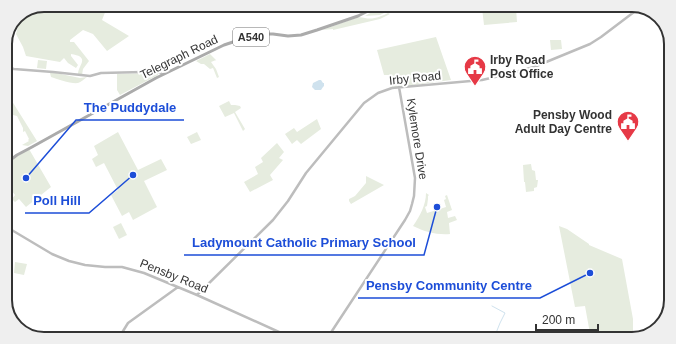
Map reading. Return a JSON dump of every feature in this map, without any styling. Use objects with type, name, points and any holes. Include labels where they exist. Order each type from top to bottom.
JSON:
[{"type":"main road","name":"Telegraph Road","points":[[12,159],[48,137],[162,74],[224,45],[262,34],[288,36],[301,34],[340,22],[365,12]]},
{"type":"street","name":"Irby Road","points":[[197,295],[273,220],[288,201],[306,173],[364,104],[378,93],[392,88],[482,80],[534,67],[590,44],[634,12]]},
{"type":"street","points":[[12,69],[90,76],[101,73],[158,72],[162,74]]},
{"type":"street","name":"Kylemore Drive","points":[[331,332],[405,220],[412,204],[415,192],[415,178],[400,88]]},
{"type":"street","name":"Pensby Road","points":[[12,230],[53,254],[69,261],[86,265],[127,268],[144,273],[279,332]]},
{"type":"street","points":[[122,332],[128,323],[178,287]]},
{"type":"shaded area","points":[[44,12],[105,12],[102,20],[129,36],[107,51],[93,34],[83,30],[70,40],[70,42],[74,42],[89,61],[83,69],[82,75],[78,74],[82,59],[77,55],[71,54],[78,65],[76,68],[68,63],[64,58],[60,62],[26,56],[16,34],[18,26],[26,17],[32,14]]},
{"type":"shaded area","points":[[372,12],[386,12],[380,15],[365,16]]},
{"type":"shaded area","points":[[482,12],[516,12],[517,22],[484,25]]},
{"type":"shaded area","points":[[388,13],[390,14],[380,19],[333,30],[322,30],[359,17],[374,18]]},
{"type":"shaded area","points":[[436,37],[451,80],[392,88],[389,75],[384,75],[377,50]]},
{"type":"shaded area","points":[[550,40],[561,40],[562,49],[551,50]]},
{"type":"shaded area","points":[[210,54],[216,60],[211,62],[219,77],[217,78],[213,68],[210,69],[204,64],[196,61]]},
{"type":"shaded area","points":[[38,60],[47,61],[46,69],[37,68]]},
{"type":"shaded area","points":[[51,72],[80,78],[87,77],[78,83],[72,83],[51,77]]},
{"type":"shaded area","points":[[158,73],[158,75],[120,95],[117,90],[117,74]]},
{"type":"shaded area","points":[[12,101],[37,141],[28,146],[22,145],[29,141],[29,139],[25,131],[23,132],[23,128],[17,116],[13,115]]},
{"type":"shaded area","points":[[229,101],[231,105],[240,106],[241,108],[235,112],[245,129],[243,131],[234,113],[225,117],[219,106]]},
{"type":"shaded area","points":[[317,119],[321,129],[301,144],[297,140],[292,144],[285,134],[294,128],[297,132]]},
{"type":"shaded area","points":[[118,132],[138,170],[161,159],[167,170],[144,181],[157,207],[133,220],[129,212],[122,216],[111,195],[118,190],[104,163],[96,167],[92,159],[98,155],[94,146]]},
{"type":"shaded area","points":[[197,132],[201,140],[191,144],[187,137]]},
{"type":"shaded area","points":[[277,143],[284,152],[279,158],[283,160],[270,175],[273,180],[250,192],[244,182],[258,174],[255,167],[263,162],[261,158]]},
{"type":"shaded area","points":[[29,149],[51,187],[26,207],[19,199],[15,202],[12,199],[15,195],[12,191],[12,161]]},
{"type":"shaded area","points":[[531,164],[532,170],[535,171],[536,180],[538,180],[537,187],[534,188],[534,191],[526,192],[523,165]]},
{"type":"shaded area","points":[[366,176],[384,185],[351,204],[349,199],[355,196],[366,183]]},
{"type":"shaded area","points":[[426,193],[429,195],[427,206],[425,207],[427,213],[446,207],[444,200],[446,199],[445,196],[447,195],[452,210],[447,212],[448,218],[455,216],[457,220],[449,223],[450,234],[431,233],[413,226],[422,210]]},
{"type":"shaded area","points":[[121,223],[127,235],[119,239],[113,227]]},
{"type":"shaded area","points":[[559,226],[567,229],[589,245],[622,259],[633,319],[633,332],[590,332],[585,306],[575,307]]},
{"type":"shaded area","points":[[15,262],[27,264],[24,275],[14,273]]},
{"type":"water","points":[[319,80],[324,83],[324,86],[321,90],[315,90],[312,87],[313,83]]},
{"type":"waterway","points":[[492,306],[505,313],[496,332]]},
{"type":"place","name":"Irby Road Post Office","points":[[475,86]]},
{"type":"place","name":"Pensby Wood Adult Day Centre","points":[[628,142]]},
{"type":"place","name":"Poll Hill","points":[[133,175]]},
{"type":"place","name":"The Puddydale","points":[[26,178]]},
{"type":"place","name":"Ladymount Catholic Primary School","points":[[437,207]]},
{"type":"place","name":"Pensby Community Centre","points":[[590,273]]}]
